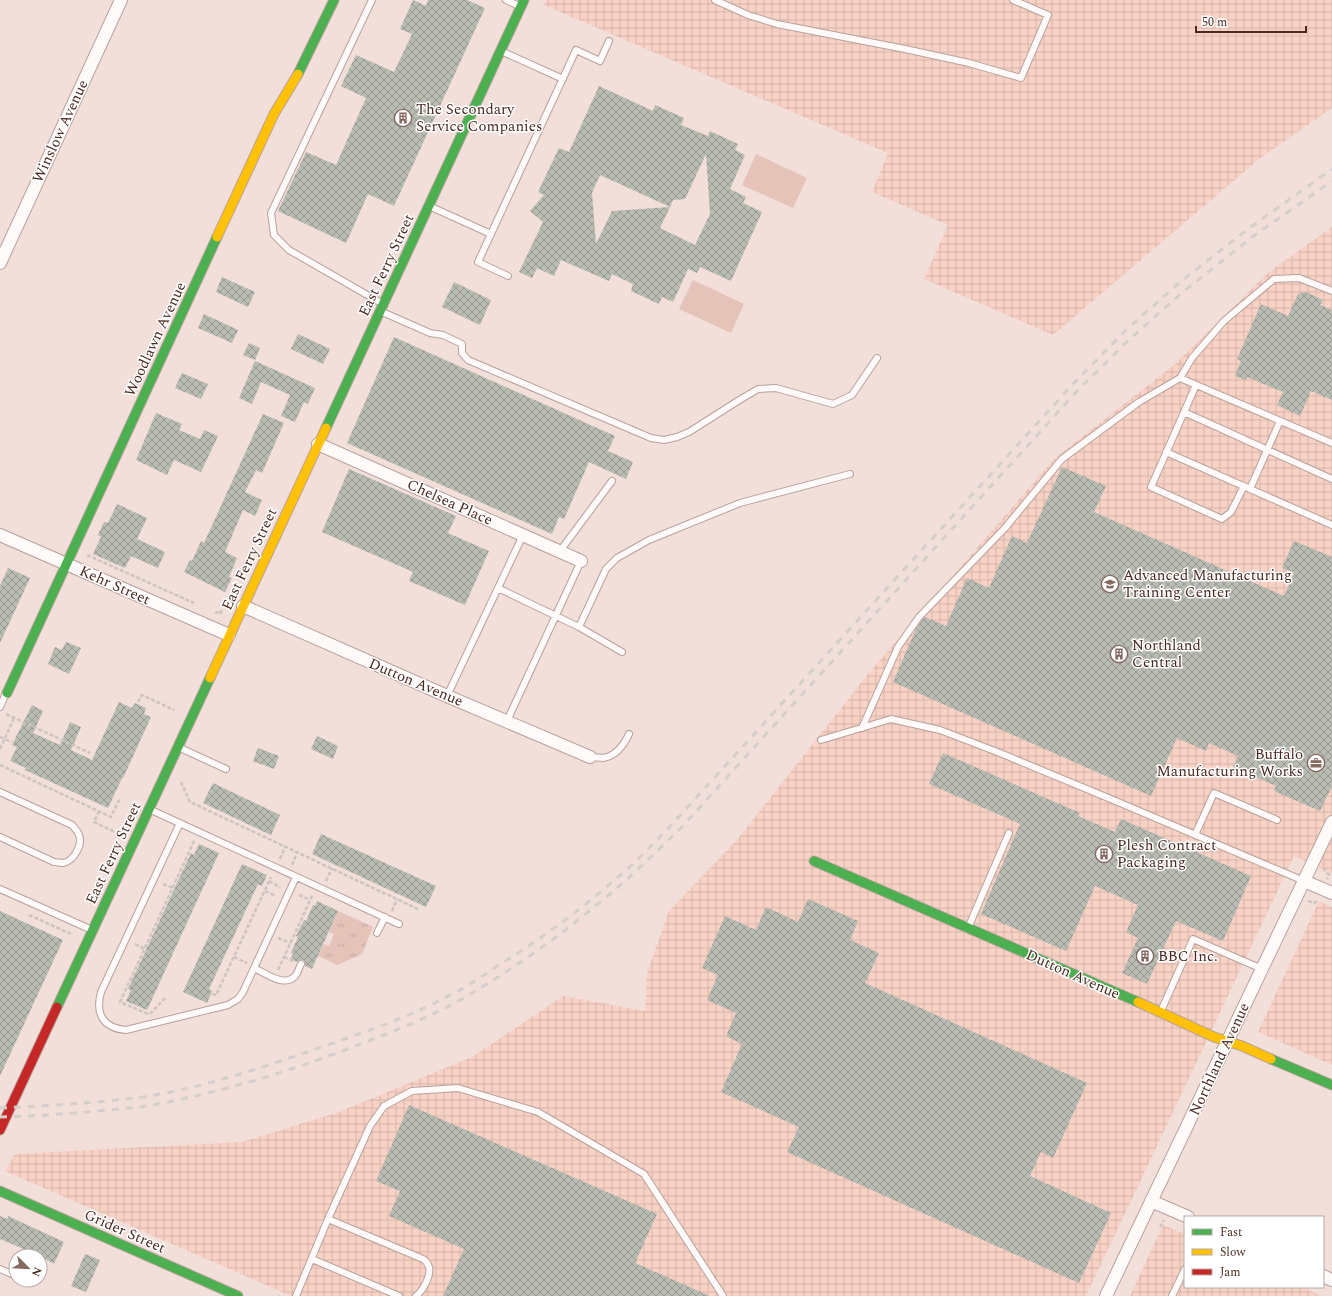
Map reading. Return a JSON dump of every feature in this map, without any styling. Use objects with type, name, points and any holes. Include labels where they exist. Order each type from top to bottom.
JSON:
[{"type":"street","name":"Winslow Avenue","points":[[0,263],[121,0]]},
{"type":"street","name":"Woodlawn Avenue","points":[[6,693],[274,114],[301,70],[334,0]]},
{"type":"street","name":"East Ferry Street","points":[[0,1130],[522,3]]},
{"type":"street","name":"Chelsea Place","points":[[318,444],[581,561]]},
{"type":"street","name":"Kehr Street","points":[[0,535],[229,636]]},
{"type":"street","name":"Dutton Avenue","points":[[243,606],[590,757]]},
{"type":"street","name":"Northland Avenue","points":[[1106,1296],[1332,822]]},
{"type":"street","name":"Dutton Avenue","points":[[814,861],[1214,1037],[1242,1046],[1332,1085]]},
{"type":"street","points":[[1304,881],[1332,893]]},
{"type":"street","name":"Grider Street","points":[[0,1191],[238,1296]]},
{"type":"street","points":[[1152,1201],[1186,1216]]},
{"type":"lane","points":[[372,0],[271,213],[274,235],[289,250],[381,307],[430,333],[443,335],[462,344],[462,353],[468,360],[651,438],[664,440],[689,432],[758,389],[776,388],[833,404],[852,396],[877,358]]},
{"type":"lane","points":[[506,0],[522,3]]},
{"type":"lane","points":[[715,0],[748,15],[777,24],[969,63],[1021,78],[1048,16],[1013,0]]},
{"type":"lane","points":[[508,276],[478,262],[576,50],[600,61],[609,41]]},
{"type":"lane","points":[[501,51],[563,79]]},
{"type":"lane","points":[[429,206],[491,234]]},
{"type":"lane","points":[[862,728],[898,647],[919,617],[1005,528],[1062,458],[1140,402],[1180,378],[1192,358],[1224,321],[1274,279],[1299,278],[1332,291]]},
{"type":"lane","points":[[1180,378],[1332,444]]},
{"type":"lane","points":[[1196,385],[1151,487],[1222,519],[1231,512],[1247,488],[1268,450],[1280,421]]},
{"type":"lane","points":[[1184,412],[1332,479]]},
{"type":"lane","points":[[1166,452],[1332,525]]},
{"type":"lane","points":[[579,627],[606,569],[617,558],[649,540],[740,503],[850,474]]},
{"type":"lane","points":[[560,551],[612,481]]},
{"type":"lane","points":[[447,696],[523,535]]},
{"type":"lane","points":[[507,721],[581,561]]},
{"type":"lane","points":[[498,588],[556,615],[622,652]]},
{"type":"lane","points":[[0,706],[6,693]]},
{"type":"lane","points":[[821,740],[891,719],[940,730],[1008,756],[1304,881]]},
{"type":"lane","points":[[590,757],[603,758],[614,753],[624,745],[629,734]]},
{"type":"lane","points":[[178,747],[226,769]]},
{"type":"lane","points":[[0,792],[72,825],[79,835],[80,843],[78,851],[72,858],[63,863],[54,862],[0,837]]},
{"type":"lane","points":[[1195,834],[1214,793],[1277,820]]},
{"type":"lane","points":[[149,809],[400,924]]},
{"type":"lane","points":[[180,823],[101,992],[98,1002],[99,1011],[102,1018],[109,1025],[117,1029],[126,1030],[228,1005],[238,1000],[296,877]]},
{"type":"lane","points":[[968,928],[1009,833]]},
{"type":"lane","points":[[0,889],[92,930]]},
{"type":"lane","points":[[377,932],[384,917]]},
{"type":"lane","points":[[1160,1012],[1193,939],[1262,969]]},
{"type":"lane","points":[[254,968],[285,981],[296,975],[301,964]]},
{"type":"lane","points":[[296,1296],[328,1219],[370,1126],[384,1106],[412,1091],[458,1088],[538,1112],[644,1174],[724,1296]]},
{"type":"lane","points":[[328,1219],[423,1259],[428,1263],[430,1268],[428,1275],[422,1290],[416,1296]]},
{"type":"lane","points":[[312,1259],[399,1296]]},
{"type":"lane","points":[[1172,1296],[1184,1271]]},
{"type":"path","name":"Kehr Street","points":[[86,554],[194,604]]},
{"type":"path","points":[[208,610],[221,613]]},
{"type":"path","points":[[138,702],[142,695],[174,710]]},
{"type":"path","points":[[0,749],[13,717],[90,753]]},
{"type":"path","points":[[0,737],[12,742]]},
{"type":"path","points":[[0,765],[111,817],[120,798]]},
{"type":"path","points":[[181,782],[190,802],[420,910]]},
{"type":"path","points":[[99,811],[94,822],[117,833]]},
{"type":"path","points":[[165,998],[150,1015],[120,1002],[196,838]]},
{"type":"path","points":[[280,859],[285,847]]},
{"type":"path","points":[[292,865],[297,853]]},
{"type":"path","points":[[326,881],[332,868]]},
{"type":"path","points":[[212,994],[216,995],[217,993],[272,874]]},
{"type":"path","points":[[269,881],[280,887]]},
{"type":"path","points":[[160,883],[173,888]]},
{"type":"path","points":[[265,891],[277,897]]},
{"type":"path","points":[[276,974],[314,893]]},
{"type":"path","points":[[297,894],[310,900]]},
{"type":"path","points":[[391,912],[397,899]]},
{"type":"path","points":[[28,914],[71,934]]},
{"type":"path","points":[[277,937],[290,943]]},
{"type":"path","points":[[132,943],[145,949]]},
{"type":"path","points":[[234,957],[247,963]]},
{"type":"path","points":[[1160,1228],[1165,1218]]},
{"type":"shaded area","points":[[546,0],[1332,0],[1332,108],[1259,159],[1053,335],[924,279],[948,225],[872,192],[888,153],[544,5]]},
{"type":"shaded area","points":[[1332,227],[1332,873],[1294,856],[1086,1296],[291,1296],[5,1171],[15,1154],[242,1142],[339,1112],[472,1057],[563,996],[645,1011],[647,973],[669,911],[737,840],[868,674],[1055,458],[1174,365],[1269,272]]},
{"type":"shaded area","points":[[1319,901],[1332,907],[1332,1065],[1258,1032]]},
{"type":"shaded area","points":[[1163,1225],[1184,1234],[1184,1288],[1304,1288],[1322,1296],[1130,1296]]},
{"type":"green space","points":[[756,154],[807,178],[793,208],[742,185]]},
{"type":"green space","points":[[693,280],[744,304],[731,333],[679,309]]},
{"type":"green space","points":[[338,911],[373,927],[362,954],[337,965],[318,956],[324,944],[329,946],[334,934],[329,932]]},
{"type":"building","name":"The Secondary Service Companies","points":[[413,0],[426,6],[428,0],[467,0],[485,8],[394,206],[368,194],[346,243],[278,211],[306,152],[336,165],[366,98],[341,86],[356,55],[394,72],[412,34],[400,29]]},
{"type":"building","points":[[599,86],[653,111],[655,105],[684,118],[681,125],[708,136],[710,131],[738,144],[735,150],[745,155],[730,189],[746,197],[743,203],[762,212],[731,281],[700,267],[697,273],[688,269],[673,302],[662,297],[659,304],[631,291],[633,284],[612,274],[609,281],[561,260],[554,276],[537,268],[532,278],[519,272],[543,222],[530,211],[544,195],[538,192],[559,148],[569,152]],"holes":[[[706,154],[710,214],[695,245],[660,228],[673,200],[685,199]],[[600,175],[670,207],[612,211],[596,244],[592,193]]]},
{"type":"building","points":[[222,277],[255,292],[248,307],[216,292]]},
{"type":"building","points":[[454,282],[491,300],[480,325],[442,307]]},
{"type":"building","points":[[1306,292],[1323,300],[1320,305],[1332,310],[1332,400],[1311,391],[1300,416],[1277,405],[1283,392],[1247,377],[1246,380],[1235,376],[1241,361],[1237,359],[1261,304],[1288,316],[1298,294]]},
{"type":"building","points":[[204,314],[238,330],[232,343],[198,328]]},
{"type":"building","points":[[298,334],[330,349],[323,364],[291,349]]},
{"type":"building","points":[[394,337],[615,436],[608,451],[633,462],[626,479],[589,462],[564,519],[559,517],[552,534],[347,443]]},
{"type":"building","points":[[249,343],[260,348],[255,360],[243,355]]},
{"type":"building","points":[[255,361],[315,388],[308,404],[304,402],[295,422],[281,416],[290,395],[261,382],[252,404],[239,398]]},
{"type":"building","points":[[182,373],[208,384],[201,399],[175,388]]},
{"type":"building","points":[[156,413],[182,424],[179,430],[200,439],[204,430],[218,436],[201,472],[174,460],[167,475],[136,460]]},
{"type":"building","points":[[263,414],[284,423],[262,473],[256,470],[245,492],[262,500],[255,516],[243,510],[225,552],[237,558],[229,577],[232,578],[225,592],[184,572],[190,560],[192,561],[201,541],[204,543]]},
{"type":"building","name":"Northland Central","points":[[1062,467],[1106,486],[1094,512],[1284,596],[1294,573],[1282,568],[1294,541],[1332,557],[1332,786],[1320,811],[1274,791],[1276,786],[1233,767],[1238,756],[1209,743],[1206,751],[1177,738],[1151,796],[893,682],[916,629],[922,620],[925,617],[946,626],[967,578],[989,588],[1012,536],[1027,543]]},
{"type":"building","points":[[349,469],[456,516],[448,533],[489,551],[465,605],[409,581],[413,572],[322,532]]},
{"type":"building","points":[[117,504],[147,518],[137,539],[165,552],[158,568],[131,556],[125,568],[93,554],[101,537],[98,535],[104,522],[108,523]]},
{"type":"building","points":[[8,568],[30,578],[0,643],[0,586]]},
{"type":"building","points":[[66,642],[81,648],[69,674],[48,664],[55,647],[62,650]]},
{"type":"building","points":[[119,702],[132,708],[135,703],[146,708],[144,714],[151,717],[108,808],[25,770],[26,768],[10,761],[17,747],[12,745],[32,705],[43,711],[33,733],[60,745],[70,722],[81,727],[71,750],[92,760]]},
{"type":"building","points":[[317,736],[338,746],[333,759],[311,749]]},
{"type":"building","points":[[258,748],[279,756],[274,769],[253,761]]},
{"type":"building","name":"Plesh Contract Packaging","points":[[943,753],[1080,813],[1078,816],[1115,832],[1121,819],[1251,876],[1223,941],[1176,921],[1147,984],[1122,973],[1138,938],[1126,932],[1138,905],[1095,886],[1066,951],[981,914],[1020,824],[929,784]]},
{"type":"building","points":[[213,783],[280,815],[271,835],[203,803]]},
{"type":"building","points":[[321,834],[436,886],[426,907],[312,854]]},
{"type":"building","points":[[199,844],[219,853],[147,1010],[126,1001],[131,990],[128,989],[191,853],[194,855]]},
{"type":"building","points":[[242,864],[267,875],[262,886],[258,884],[209,989],[212,991],[207,1003],[183,992]]},
{"type":"building","points":[[808,899],[858,921],[850,940],[879,953],[865,983],[1087,1083],[1053,1158],[1041,1152],[1030,1176],[1111,1213],[1079,1283],[787,1152],[799,1127],[721,1092],[742,1044],[726,1036],[736,1013],[707,1000],[718,975],[702,968],[725,916],[756,930],[766,907],[798,922]]},
{"type":"building","points":[[317,901],[338,911],[312,969],[305,966],[305,962],[303,960],[299,960],[297,962],[291,959],[293,954],[291,953],[298,937],[296,936],[304,920],[306,921],[313,905],[315,906]]},
{"type":"building","points":[[0,911],[63,940],[0,1076]]},
{"type":"building","points":[[409,1105],[657,1214],[635,1263],[710,1296],[443,1296],[464,1249],[389,1216],[400,1191],[376,1181]]},
{"type":"building","points":[[0,1216],[7,1219],[8,1216],[64,1242],[54,1264],[48,1261],[48,1248],[21,1248],[0,1239]]},
{"type":"building","points":[[85,1254],[100,1260],[86,1292],[71,1286]]},
{"type":"railway","points":[[0,1108],[68,1104],[158,1095],[201,1085],[265,1066],[382,1026],[437,1002],[470,984],[551,930],[621,875],[665,832],[1073,384],[1124,332],[1179,283],[1248,229],[1332,169]]},
{"type":"railway","points":[[0,1117],[62,1114],[141,1107],[170,1102],[256,1080],[313,1062],[427,1017],[462,999],[532,954],[610,894],[641,867],[681,828],[1079,389],[1131,338],[1184,291],[1255,235],[1332,181]]},
{"type":"traffic: fast","points":[[298,74],[334,0]]},
{"type":"traffic: fast","points":[[326,428],[524,0]]},
{"type":"traffic: fast","points":[[7,693],[217,237]]},
{"type":"traffic: fast","points":[[57,1007],[210,678]]},
{"type":"traffic: fast","points":[[814,861],[1138,1002]]},
{"type":"traffic: fast","points":[[1271,1059],[1332,1085]]},
{"type":"traffic: fast","points":[[0,1191],[238,1296]]},
{"type":"traffic: slow","points":[[217,237],[274,114],[298,74]]},
{"type":"traffic: slow","points":[[210,678],[326,428]]},
{"type":"traffic: slow","points":[[1138,1002],[1214,1037],[1242,1046],[1271,1059]]},
{"type":"traffic: jam","points":[[0,1130],[57,1007]]},
{"type":"place","name":"The Secondary Service Companies","points":[[403,118]]},
{"type":"place","name":"Advanced Manufacturing Training Center","points":[[1110,584]]},
{"type":"place","name":"Northland Central","points":[[1119,654]]},
{"type":"place","name":"Buffalo Manufacturing Works","points":[[1316,763]]},
{"type":"place","name":"Plesh Contract Packaging","points":[[1104,854]]},
{"type":"place","name":"BBC Inc.","points":[[1145,956]]}]
